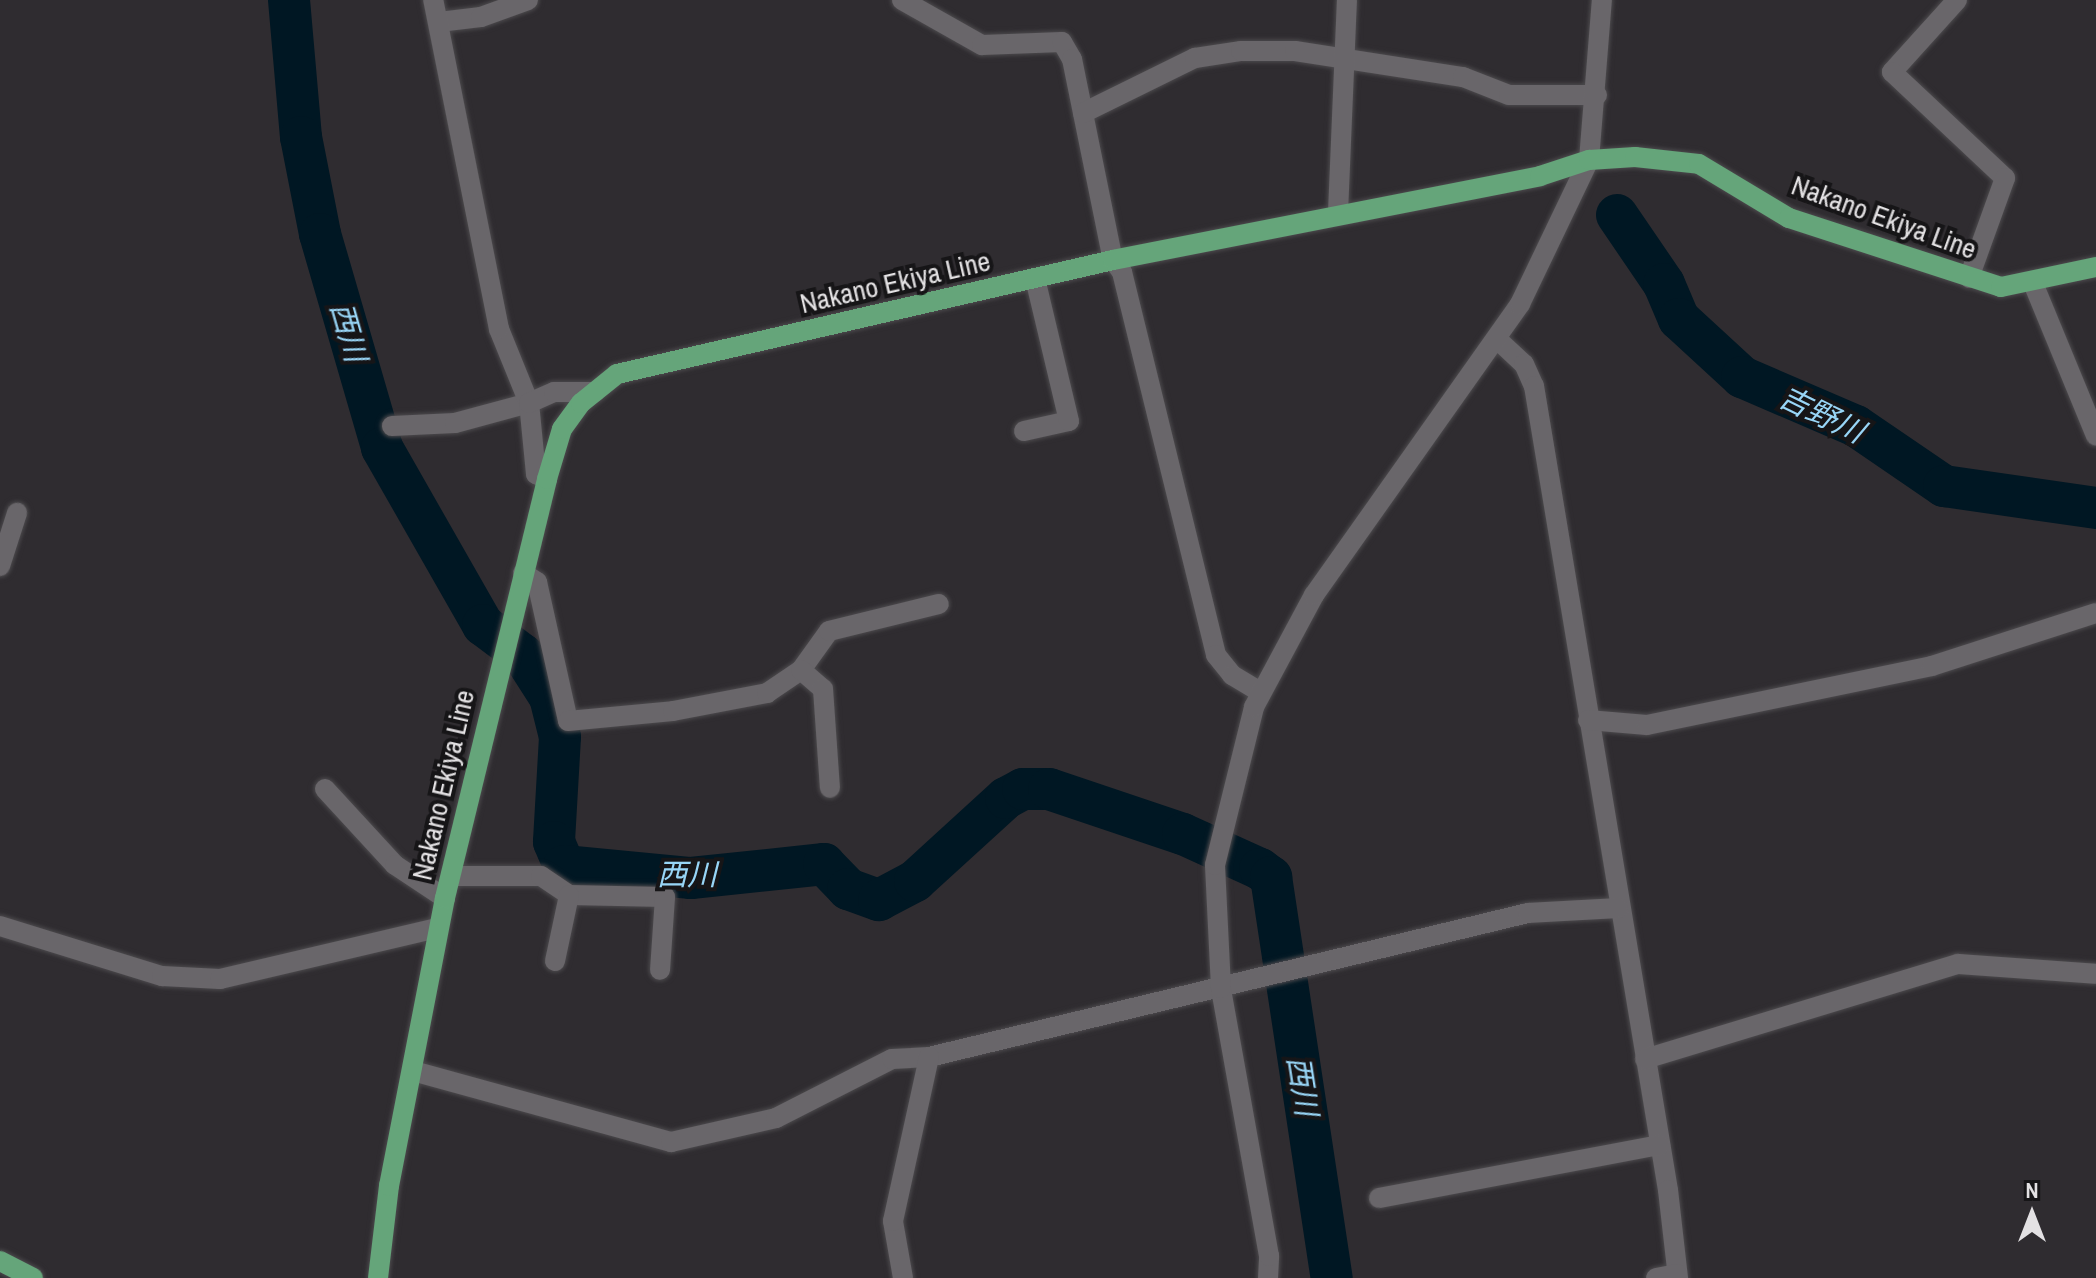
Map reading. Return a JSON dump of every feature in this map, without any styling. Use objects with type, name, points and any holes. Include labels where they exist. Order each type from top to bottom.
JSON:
[{"type":"main road","name":"Nakano Ekiya Line","points":[[378,1278],[438,928],[547,479],[562,429],[595,392],[617,374],[1113,260],[1338,213],[1540,176],[1589,160],[1635,157],[1699,164],[1789,218],[2001,287],[2033,283],[2096,267]]},
{"type":"main road","points":[[0,1261],[33,1278]]},
{"type":"street","points":[[433,0],[499,329],[529,403],[536,474],[547,479]]},
{"type":"street","points":[[439,22],[481,17],[528,0]]},
{"type":"street","points":[[902,0],[982,45],[1062,42],[1072,59],[1113,260],[1122,272],[1216,655],[1232,675],[1260,692]]},
{"type":"street","points":[[1338,213],[1347,0]]},
{"type":"street","points":[[1268,1278],[1269,1256],[1221,988],[1215,865],[1260,692],[1314,595],[1498,340],[1589,160],[1597,95],[1602,0]]},
{"type":"street","points":[[1957,0],[1892,72],[2005,178],[1969,278]]},
{"type":"street","points":[[1083,113],[1195,58],[1268,51],[1343,58],[1463,77],[1509,95],[1597,95]]},
{"type":"street","points":[[1024,431],[1069,421],[1035,278]]},
{"type":"street","points":[[2033,283],[2096,436]]},
{"type":"street","points":[[1498,340],[1524,364],[1534,386],[1618,908],[1660,1145],[1678,1276],[1656,1278]]},
{"type":"street","points":[[392,426],[455,423],[529,403],[554,392],[595,392]]},
{"type":"street","points":[[0,566],[17,513]]},
{"type":"street","points":[[523,573],[537,582],[568,721],[673,711],[767,693],[801,670],[829,631],[939,604]]},
{"type":"street","points":[[1588,720],[1647,725],[1917,669],[2096,613]]},
{"type":"street","points":[[801,670],[823,689],[830,788]]},
{"type":"street","points":[[325,789],[395,865],[445,898]]},
{"type":"street","points":[[451,876],[541,876],[569,895],[665,897],[660,970]]},
{"type":"street","points":[[555,961],[569,895]]},
{"type":"street","points":[[413,1071],[671,1142],[776,1118],[892,1059],[929,1057],[1528,913],[1618,908]]},
{"type":"street","points":[[0,926],[162,976],[220,979],[438,928]]},
{"type":"street","points":[[1645,1059],[1958,964],[2096,974]]},
{"type":"street","points":[[903,1278],[893,1221],[929,1057]]},
{"type":"street","points":[[1379,1198],[1660,1145]]},
{"type":"waterway","name":"西川","points":[[289,0],[301,137],[320,234],[382,448],[483,625],[523,655],[550,697],[560,737],[554,842],[564,866],[691,878],[824,864],[848,889],[879,900],[915,881],[1006,798],[1023,789],[1049,789],[1183,834],[1260,869],[1271,877],[1332,1278]]},
{"type":"waterway","name":"吉野川","points":[[1617,215],[1664,284],[1679,319],[1742,377],[1856,426],[1944,486],[2096,508]]}]
